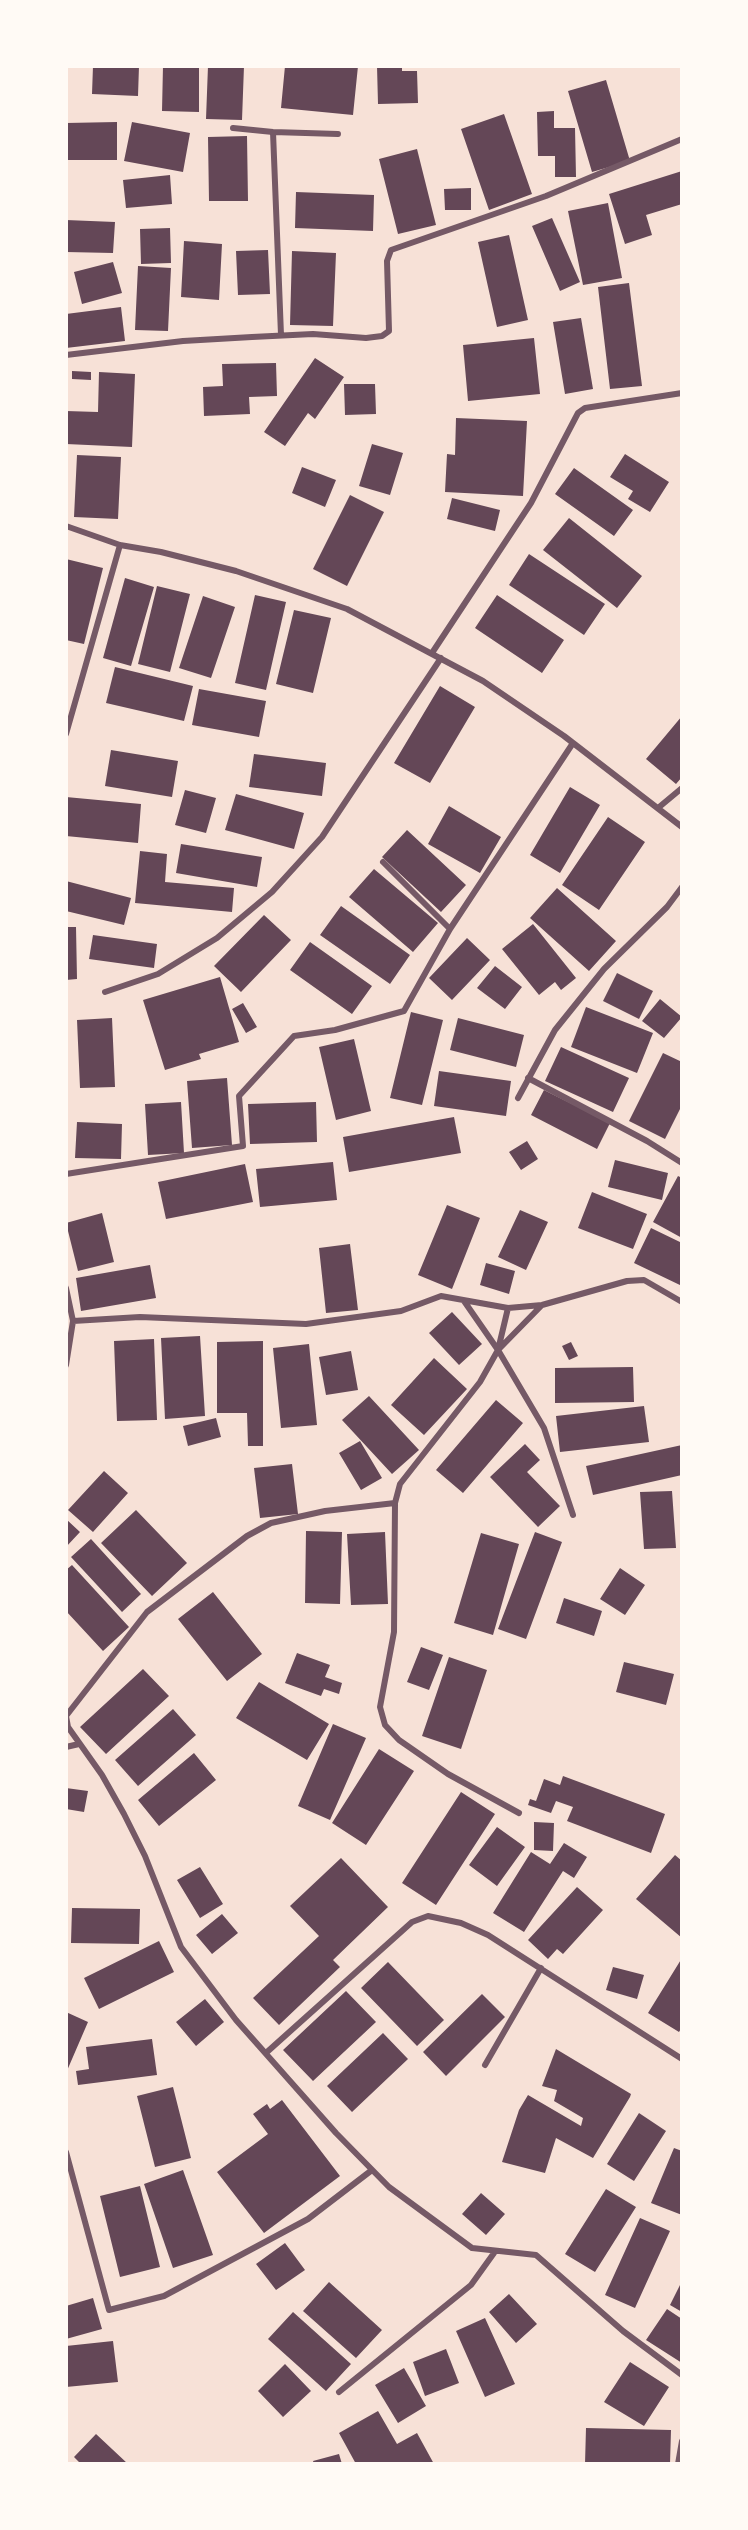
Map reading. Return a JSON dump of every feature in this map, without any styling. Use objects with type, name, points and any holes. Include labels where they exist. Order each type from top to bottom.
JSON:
[{"type":"street","points":[[233,128],[338,134]]},
{"type":"street","points":[[273,132],[281,335]]},
{"type":"street","points":[[66,355],[183,341],[281,335],[313,334],[366,338],[382,336],[389,331],[387,261],[391,250],[546,196],[682,139]]},
{"type":"street","points":[[432,653],[531,503],[578,413],[585,408],[682,393]]},
{"type":"street","points":[[66,526],[120,545],[161,552],[259,578],[347,609],[483,681],[573,743],[682,827]]},
{"type":"street","points":[[66,734],[120,545]]},
{"type":"street","points":[[105,992],[158,974],[217,938],[272,892],[322,837],[441,658]]},
{"type":"street","points":[[66,1174],[243,1146],[239,1096],[294,1036],[335,1030],[404,1011],[450,929],[573,743]]},
{"type":"street","points":[[658,808],[682,788]]},
{"type":"street","points":[[383,862],[450,929]]},
{"type":"street","points":[[518,1098],[555,1030],[604,969],[667,908],[682,887]]},
{"type":"street","points":[[528,1078],[682,1163]]},
{"type":"street","points":[[73,1321],[151,1317],[306,1324],[401,1311],[441,1296],[508,1308],[542,1305],[627,1281],[644,1280],[682,1302]]},
{"type":"street","points":[[66,1288],[73,1321],[66,1365]]},
{"type":"street","points":[[464,1300],[498,1350],[544,1428],[573,1515]]},
{"type":"street","points":[[519,1814],[448,1774],[399,1740],[385,1725],[380,1707],[394,1632],[396,1503],[400,1484],[417,1460],[455,1417],[480,1382],[498,1350],[542,1305]]},
{"type":"street","points":[[498,1350],[508,1308]]},
{"type":"street","points":[[396,1503],[325,1511],[271,1523],[247,1536],[207,1564],[147,1612],[66,1716],[68,1727],[102,1775],[124,1814],[145,1856],[181,1947],[223,2004],[372,2170],[389,2187],[472,2248],[494,2253],[519,2251],[536,2255],[623,2331],[682,2375]]},
{"type":"street","points":[[66,1747],[79,1744]]},
{"type":"street","points":[[267,2052],[412,1922],[428,1916],[461,1923],[488,1935],[682,2059]]},
{"type":"street","points":[[485,2065],[541,1968]]},
{"type":"street","points":[[66,2152],[109,2310],[164,2296],[288,2230],[308,2219],[372,2170]]},
{"type":"street","points":[[339,2392],[471,2285],[494,2253]]},
{"type":"street","points":[[678,2464],[682,2441]]},
{"type":"building","points":[[93,66],[139,66],[138,96],[92,94]]},
{"type":"building","points":[[163,66],[199,66],[199,112],[162,111]]},
{"type":"building","points":[[208,66],[244,66],[242,120],[206,119]]},
{"type":"building","points":[[285,66],[358,66],[353,115],[281,108]]},
{"type":"building","points":[[377,66],[402,66],[402,71],[417,71],[418,103],[378,104]]},
{"type":"building","points":[[606,80],[630,161],[592,172],[568,91]]},
{"type":"building","points":[[554,111],[554,128],[575,128],[576,177],[555,177],[555,156],[538,156],[537,112]]},
{"type":"building","points":[[504,114],[532,194],[489,210],[461,129]]},
{"type":"building","points":[[117,122],[117,160],[66,160],[66,123]]},
{"type":"building","points":[[132,122],[190,133],[183,172],[124,161]]},
{"type":"building","points":[[247,136],[248,201],[209,201],[208,137]]},
{"type":"building","points":[[417,149],[436,225],[398,234],[379,159]]},
{"type":"building","points":[[682,171],[682,204],[646,215],[652,235],[625,244],[609,194]]},
{"type":"building","points":[[170,175],[172,204],[126,208],[123,180]]},
{"type":"building","points":[[471,188],[471,210],[445,210],[444,189]]},
{"type":"building","points":[[296,192],[374,195],[373,231],[295,228]]},
{"type":"building","points":[[608,203],[622,278],[583,285],[568,211]]},
{"type":"building","points":[[552,218],[580,282],[560,291],[532,226]]},
{"type":"building","points":[[66,220],[115,222],[113,253],[66,252]]},
{"type":"building","points":[[170,228],[171,263],[141,264],[140,229]]},
{"type":"building","points":[[509,235],[528,320],[497,327],[478,242]]},
{"type":"building","points":[[184,241],[222,244],[219,300],[181,297]]},
{"type":"building","points":[[268,250],[270,294],[238,295],[236,251]]},
{"type":"building","points":[[292,251],[336,253],[333,326],[290,325]]},
{"type":"building","points":[[113,262],[122,293],[82,304],[74,272]]},
{"type":"building","points":[[138,266],[171,268],[168,331],[135,330]]},
{"type":"building","points":[[629,283],[642,386],[610,389],[598,287]]},
{"type":"building","points":[[121,307],[125,341],[66,348],[66,314]]},
{"type":"building","points":[[581,318],[593,389],[565,394],[553,322]]},
{"type":"building","points":[[534,338],[540,394],[468,401],[463,345]]},
{"type":"building","points":[[315,358],[344,377],[315,419],[308,413],[285,446],[264,432]]},
{"type":"building","points":[[276,363],[277,396],[249,397],[250,414],[204,416],[203,387],[223,386],[222,364]]},
{"type":"building","points":[[72,371],[91,372],[91,380],[72,379]]},
{"type":"building","points":[[99,372],[135,374],[132,447],[66,444],[66,411],[98,412]]},
{"type":"building","points":[[344,384],[375,384],[376,414],[345,415]]},
{"type":"building","points":[[456,418],[527,421],[523,496],[445,492],[447,454],[455,455]]},
{"type":"building","points":[[372,444],[403,453],[390,495],[359,486]]},
{"type":"building","points":[[625,454],[669,482],[650,512],[628,499],[633,491],[610,477]]},
{"type":"building","points":[[77,455],[121,457],[118,519],[74,517]]},
{"type":"building","points":[[302,467],[336,480],[325,507],[292,493]]},
{"type":"building","points":[[574,468],[633,510],[614,536],[555,494]]},
{"type":"building","points":[[350,495],[384,512],[347,586],[313,569]]},
{"type":"building","points":[[452,498],[500,510],[495,531],[447,519]]},
{"type":"building","points":[[569,518],[642,576],[617,608],[543,550]]},
{"type":"building","points":[[529,554],[605,604],[584,635],[509,585]]},
{"type":"building","points":[[66,559],[103,568],[84,644],[66,640]]},
{"type":"building","points":[[125,578],[154,587],[131,666],[103,658]]},
{"type":"building","points":[[157,586],[190,594],[170,672],[138,664]]},
{"type":"building","points":[[255,595],[286,602],[266,690],[235,683]]},
{"type":"building","points":[[497,595],[564,640],[542,673],[475,628]]},
{"type":"building","points":[[203,596],[235,607],[211,678],[179,668]]},
{"type":"building","points":[[294,610],[331,618],[313,693],[276,684]]},
{"type":"building","points":[[115,667],[193,686],[184,721],[106,703]]},
{"type":"building","points":[[440,686],[475,707],[430,783],[394,763]]},
{"type":"building","points":[[199,689],[266,701],[259,737],[192,725]]},
{"type":"building","points":[[682,716],[682,777],[676,784],[646,759]]},
{"type":"building","points":[[111,750],[178,761],[172,797],[105,786]]},
{"type":"building","points":[[254,754],[326,763],[322,796],[249,787]]},
{"type":"building","points":[[570,787],[600,805],[560,873],[530,855]]},
{"type":"building","points":[[185,790],[216,798],[206,833],[175,825]]},
{"type":"building","points":[[236,794],[304,813],[294,849],[225,830]]},
{"type":"building","points":[[66,797],[141,804],[138,843],[66,836]]},
{"type":"building","points":[[449,806],[501,837],[480,873],[428,844]]},
{"type":"building","points":[[608,817],[645,842],[599,910],[562,885]]},
{"type":"building","points":[[407,830],[466,885],[441,912],[382,857]]},
{"type":"building","points":[[181,844],[262,857],[257,887],[176,873]]},
{"type":"building","points":[[140,851],[167,854],[165,882],[234,888],[232,912],[135,903]]},
{"type":"building","points":[[374,869],[438,923],[413,952],[349,897]]},
{"type":"building","points":[[66,881],[131,898],[124,925],[66,911]]},
{"type":"building","points":[[557,888],[616,941],[589,971],[530,918]]},
{"type":"building","points":[[341,906],[410,955],[390,984],[320,935]]},
{"type":"building","points":[[264,915],[291,940],[241,992],[214,966]]},
{"type":"building","points":[[533,924],[576,978],[561,990],[555,982],[539,995],[502,949]]},
{"type":"building","points":[[66,927],[76,927],[77,979],[66,980]]},
{"type":"building","points":[[93,935],[157,944],[154,968],[89,959]]},
{"type":"building","points":[[467,938],[490,960],[452,1000],[429,978]]},
{"type":"building","points":[[310,942],[372,986],[352,1014],[290,970]]},
{"type":"building","points":[[495,966],[522,987],[505,1009],[477,988]]},
{"type":"building","points":[[617,973],[653,991],[639,1019],[603,1001]]},
{"type":"building","points":[[220,977],[239,1042],[199,1054],[201,1059],[165,1070],[143,1000]]},
{"type":"building","points":[[660,999],[682,1017],[664,1038],[642,1021]]},
{"type":"building","points":[[243,1003],[257,1027],[246,1033],[232,1009]]},
{"type":"building","points":[[586,1007],[653,1033],[637,1073],[571,1047]]},
{"type":"building","points":[[411,1012],[443,1020],[422,1105],[390,1098]]},
{"type":"building","points":[[112,1018],[115,1087],[80,1088],[77,1020]]},
{"type":"building","points":[[458,1018],[524,1035],[516,1067],[450,1050]]},
{"type":"building","points":[[354,1039],[371,1111],[336,1120],[319,1047]]},
{"type":"building","points":[[561,1047],[629,1078],[613,1112],[545,1081]]},
{"type":"building","points":[[663,1053],[682,1062],[682,1105],[665,1139],[629,1121]]},
{"type":"building","points":[[439,1071],[511,1081],[506,1116],[434,1106]]},
{"type":"building","points":[[227,1078],[232,1145],[192,1148],[187,1081]]},
{"type":"building","points":[[544,1090],[610,1123],[597,1149],[531,1115]]},
{"type":"building","points":[[181,1102],[184,1153],[148,1155],[145,1104]]},
{"type":"building","points":[[316,1102],[317,1142],[250,1144],[248,1104]]},
{"type":"building","points":[[454,1117],[461,1153],[349,1172],[343,1137]]},
{"type":"building","points":[[77,1122],[122,1124],[121,1159],[75,1158]]},
{"type":"building","points":[[527,1141],[538,1159],[521,1170],[509,1152]]},
{"type":"building","points":[[615,1160],[668,1173],[662,1200],[608,1187]]},
{"type":"building","points":[[333,1162],[337,1200],[260,1207],[256,1169]]},
{"type":"building","points":[[245,1164],[253,1202],[166,1219],[158,1182]]},
{"type":"building","points":[[678,1176],[682,1178],[682,1238],[653,1222]]},
{"type":"building","points":[[592,1192],[647,1214],[633,1249],[578,1228]]},
{"type":"building","points":[[447,1205],[480,1218],[452,1289],[418,1275]]},
{"type":"building","points":[[520,1210],[548,1222],[526,1270],[498,1257]]},
{"type":"building","points":[[102,1213],[114,1262],[78,1271],[66,1223]]},
{"type":"building","points":[[651,1228],[682,1243],[682,1286],[634,1263]]},
{"type":"building","points":[[350,1244],[358,1310],[326,1313],[319,1248]]},
{"type":"building","points":[[486,1263],[515,1271],[509,1294],[480,1285]]},
{"type":"building","points":[[150,1265],[156,1298],[81,1311],[76,1278]]},
{"type":"building","points":[[452,1312],[482,1344],[459,1365],[429,1333]]},
{"type":"building","points":[[200,1336],[205,1416],[165,1419],[161,1338]]},
{"type":"building","points":[[154,1339],[157,1420],[117,1421],[114,1341]]},
{"type":"building","points":[[263,1341],[263,1446],[248,1446],[247,1413],[217,1413],[217,1342]]},
{"type":"building","points":[[571,1342],[578,1356],[569,1360],[562,1346]]},
{"type":"building","points":[[309,1344],[317,1425],[281,1428],[273,1348]]},
{"type":"building","points":[[351,1351],[358,1390],[326,1395],[319,1357]]},
{"type":"building","points":[[434,1358],[467,1389],[424,1435],[391,1405]]},
{"type":"building","points":[[633,1367],[634,1402],[555,1403],[555,1368]]},
{"type":"building","points":[[369,1396],[419,1450],[392,1474],[342,1420]]},
{"type":"building","points":[[496,1400],[523,1423],[463,1493],[436,1470]]},
{"type":"building","points":[[644,1406],[649,1442],[560,1452],[556,1416]]},
{"type":"building","points":[[216,1418],[221,1437],[188,1446],[183,1426]]},
{"type":"building","points":[[360,1441],[382,1478],[361,1490],[339,1453]]},
{"type":"building","points":[[525,1444],[540,1460],[527,1472],[560,1506],[538,1527],[490,1477]]},
{"type":"building","points":[[682,1445],[682,1475],[593,1495],[586,1466]]},
{"type":"building","points":[[292,1464],[298,1514],[260,1518],[254,1468]]},
{"type":"building","points":[[104,1471],[128,1493],[93,1532],[68,1510]]},
{"type":"building","points":[[672,1491],[676,1548],[644,1549],[640,1492]]},
{"type":"building","points":[[136,1510],[187,1563],[152,1596],[101,1543]]},
{"type":"building","points":[[66,1519],[80,1532],[66,1547]]},
{"type":"building","points":[[306,1531],[342,1532],[340,1604],[305,1603]]},
{"type":"building","points":[[385,1532],[388,1604],[351,1605],[347,1534]]},
{"type":"building","points":[[535,1532],[562,1542],[526,1639],[498,1629]]},
{"type":"building","points":[[481,1533],[519,1544],[493,1635],[454,1623]]},
{"type":"building","points":[[91,1539],[141,1594],[122,1612],[71,1557]]},
{"type":"building","points":[[72,1565],[129,1627],[103,1651],[66,1611],[66,1570]]},
{"type":"building","points":[[620,1568],[645,1585],[625,1615],[600,1599]]},
{"type":"building","points":[[213,1592],[262,1654],[227,1681],[178,1619]]},
{"type":"building","points":[[564,1598],[602,1611],[594,1636],[556,1623]]},
{"type":"building","points":[[421,1647],[443,1655],[429,1690],[407,1682]]},
{"type":"building","points":[[297,1653],[330,1665],[325,1677],[342,1683],[339,1694],[324,1689],[321,1696],[285,1683]]},
{"type":"building","points":[[449,1657],[487,1670],[461,1749],[422,1736]]},
{"type":"building","points":[[624,1662],[674,1674],[666,1705],[616,1692]]},
{"type":"building","points":[[143,1669],[169,1696],[106,1754],[80,1727]]},
{"type":"building","points":[[259,1682],[329,1724],[307,1760],[236,1718]]},
{"type":"building","points":[[173,1709],[196,1735],[138,1786],[115,1760]]},
{"type":"building","points":[[333,1724],[366,1738],[330,1820],[298,1806]]},
{"type":"building","points":[[379,1749],[414,1771],[366,1845],[332,1823]]},
{"type":"building","points":[[194,1753],[216,1780],[159,1826],[138,1800]]},
{"type":"building","points":[[563,1776],[665,1814],[651,1853],[567,1821],[573,1807],[556,1801],[551,1813],[528,1805],[530,1799],[536,1801],[544,1779],[560,1785]]},
{"type":"building","points":[[66,1788],[88,1791],[84,1812],[66,1809]]},
{"type":"building","points":[[461,1792],[495,1814],[436,1905],[402,1883]]},
{"type":"building","points":[[534,1822],[554,1823],[553,1851],[534,1850]]},
{"type":"building","points":[[497,1827],[525,1847],[497,1886],[469,1865]]},
{"type":"building","points":[[564,1843],[587,1857],[574,1878],[563,1871],[524,1932],[493,1913],[531,1852],[550,1864]]},
{"type":"building","points":[[675,1855],[682,1861],[682,1938],[636,1899]]},
{"type":"building","points":[[341,1858],[388,1907],[333,1960],[340,1967],[279,2025],[253,1998],[319,1936],[290,1906]]},
{"type":"building","points":[[200,1867],[223,1904],[200,1918],[177,1880]]},
{"type":"building","points":[[577,1887],[603,1910],[563,1954],[557,1949],[548,1959],[528,1940]]},
{"type":"building","points":[[72,1908],[140,1909],[139,1944],[71,1943]]},
{"type":"building","points":[[222,1914],[238,1933],[212,1954],[196,1935]]},
{"type":"building","points":[[159,1941],[174,1972],[99,2009],[84,1978]]},
{"type":"building","points":[[682,1958],[682,2027],[679,2032],[648,2013]]},
{"type":"building","points":[[388,1962],[444,2020],[417,2046],[361,1988]]},
{"type":"building","points":[[613,1967],[644,1975],[637,1999],[606,1990]]},
{"type":"building","points":[[346,1991],[376,2022],[313,2081],[283,2050]]},
{"type":"building","points":[[482,1994],[505,2017],[446,2076],[423,2052]]},
{"type":"building","points":[[205,1999],[224,2022],[196,2046],[176,2022]]},
{"type":"building","points":[[66,2012],[88,2022],[66,2073]]},
{"type":"building","points":[[383,2033],[408,2059],[352,2112],[327,2086]]},
{"type":"building","points":[[152,2039],[157,2075],[78,2085],[76,2071],[89,2069],[86,2047]]},
{"type":"building","points":[[556,2049],[631,2094],[630,2097],[593,2158],[556,2138],[545,2173],[502,2162],[519,2110],[528,2095],[581,2126],[583,2118],[554,2101],[557,2090],[542,2086]]},
{"type":"building","points":[[173,2087],[191,2158],[155,2167],[137,2096]]},
{"type":"building","points":[[282,2100],[340,2176],[264,2233],[217,2172],[268,2134],[253,2114],[267,2104],[270,2109]]},
{"type":"building","points":[[639,2113],[666,2131],[634,2181],[607,2164]]},
{"type":"building","points":[[674,2148],[682,2151],[682,2215],[651,2203]]},
{"type":"building","points":[[183,2170],[213,2255],[173,2268],[144,2184]]},
{"type":"building","points":[[140,2186],[160,2267],[120,2277],[100,2196]]},
{"type":"building","points":[[606,2189],[636,2207],[595,2272],[565,2254]]},
{"type":"building","points":[[481,2193],[505,2214],[486,2235],[462,2214]]},
{"type":"building","points":[[640,2218],[670,2231],[635,2308],[605,2295]]},
{"type":"building","points":[[285,2243],[305,2270],[276,2290],[256,2264]]},
{"type":"building","points":[[682,2281],[682,2312],[670,2305]]},
{"type":"building","points":[[329,2282],[382,2330],[356,2358],[303,2311]]},
{"type":"building","points":[[509,2294],[537,2324],[516,2343],[489,2312]]},
{"type":"building","points":[[93,2298],[102,2329],[66,2339],[66,2306]]},
{"type":"building","points":[[667,2309],[682,2319],[682,2363],[646,2340]]},
{"type":"building","points":[[293,2312],[351,2364],[326,2391],[268,2339]]},
{"type":"building","points":[[485,2318],[515,2384],[485,2397],[456,2331]]},
{"type":"building","points":[[113,2341],[118,2382],[66,2387],[66,2346]]},
{"type":"building","points":[[446,2349],[459,2383],[425,2396],[413,2362]]},
{"type":"building","points":[[630,2362],[669,2387],[644,2426],[604,2402]]},
{"type":"building","points":[[285,2364],[311,2391],[283,2417],[258,2391]]},
{"type":"building","points":[[404,2368],[426,2406],[398,2423],[375,2385]]},
{"type":"building","points":[[378,2411],[397,2444],[417,2433],[434,2464],[356,2464],[339,2433]]},
{"type":"building","points":[[586,2428],[671,2430],[670,2464],[585,2464]]},
{"type":"building","points":[[96,2434],[128,2464],[81,2464],[74,2457]]},
{"type":"building","points":[[339,2454],[342,2464],[314,2464],[313,2461]]}]
